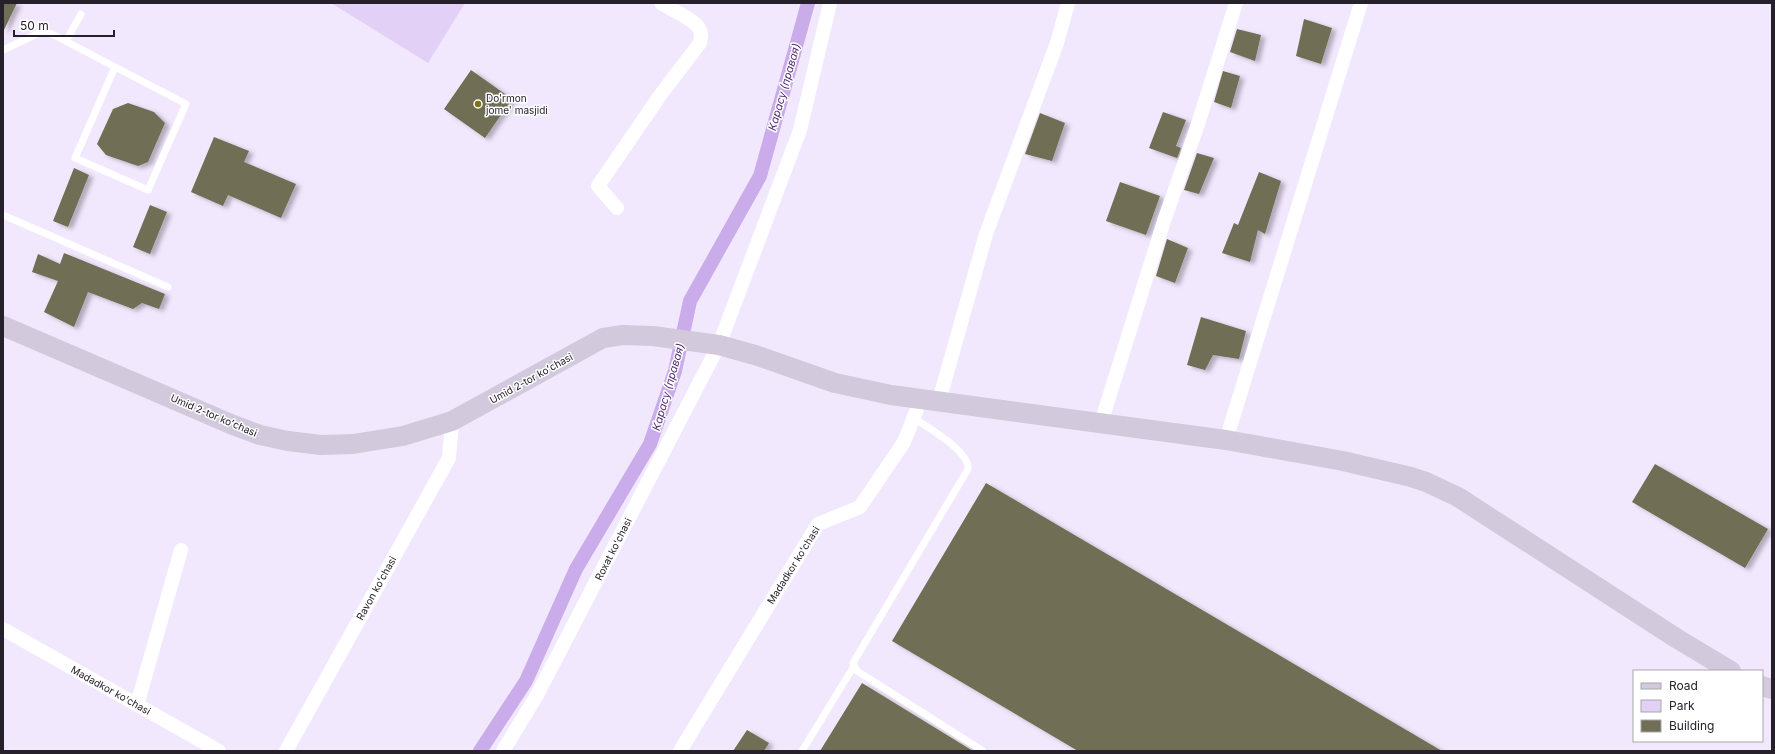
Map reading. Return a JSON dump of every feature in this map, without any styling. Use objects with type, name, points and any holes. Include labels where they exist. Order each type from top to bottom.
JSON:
[{"type":"main road","name":"Umid 2-tor koʻchasi","points":[[3,326],[209,415],[260,434],[288,441],[321,445],[359,443],[403,436],[452,421],[553,367],[597,341],[610,336],[624,335],[653,336],[715,344],[755,355],[835,382],[870,391],[1226,440],[1377,468],[1411,477],[1458,497],[1676,638],[1729,670]]},
{"type":"street","points":[[617,208],[598,186],[661,94],[700,44],[701,32],[695,24],[660,3]]},
{"type":"street","name":"Roxat ko'chasi","points":[[503,751],[537,695],[715,344],[800,130],[830,3]]},
{"type":"street","name":"Madadkor ko'chasi","points":[[680,751],[818,524],[860,507],[904,442],[914,418],[930,400],[986,234],[1056,43],[1068,3]]},
{"type":"street","points":[[1100,423],[1164,221],[1198,124],[1236,3]]},
{"type":"street","points":[[1226,440],[1362,3]]},
{"type":"street","name":"Ravon koʻchasi","points":[[286,751],[448,458],[452,421]]},
{"type":"street","points":[[137,705],[181,550]]},
{"type":"street","name":"Madadkor ko'chasi","points":[[3,629],[219,751]]},
{"type":"lane","points":[[66,41],[81,14]]},
{"type":"lane","points":[[3,50],[38,33],[52,34],[186,104],[148,190],[75,158],[115,67]]},
{"type":"lane","points":[[3,215],[168,287]]},
{"type":"lane","points":[[802,751],[854,666],[853,663],[968,469],[969,465],[964,455],[914,418]]},
{"type":"lane","points":[[854,666],[857,671],[983,751]]},
{"type":"green space","points":[[331,3],[465,3],[428,63]]},
{"type":"building","points":[[3,3],[17,3],[3,32]]},
{"type":"building","points":[[1304,19],[1332,28],[1321,64],[1296,56]]},
{"type":"building","points":[[1237,29],[1261,35],[1255,61],[1230,52]]},
{"type":"building","points":[[471,70],[512,99],[485,138],[444,109]]},
{"type":"building","points":[[1223,71],[1240,76],[1231,108],[1214,102]]},
{"type":"building","points":[[128,103],[154,112],[165,123],[148,162],[138,166],[106,155],[97,144],[113,109]]},
{"type":"building","points":[[1163,112],[1186,120],[1176,146],[1181,148],[1177,158],[1149,148]]},
{"type":"building","points":[[1040,113],[1065,123],[1052,161],[1025,154]]},
{"type":"building","points":[[214,137],[249,151],[244,162],[296,184],[281,218],[228,195],[223,206],[191,192]]},
{"type":"building","points":[[1197,153],[1214,158],[1199,194],[1184,190]]},
{"type":"building","points":[[74,168],[89,175],[68,227],[53,221]]},
{"type":"building","points":[[1259,172],[1281,181],[1265,234],[1258,230],[1250,262],[1222,253],[1234,223],[1238,225]]},
{"type":"building","points":[[1120,182],[1160,196],[1146,235],[1106,221]]},
{"type":"building","points":[[150,205],[167,212],[150,254],[133,247]]},
{"type":"building","points":[[1167,239],[1188,248],[1175,283],[1156,276]]},
{"type":"building","points":[[64,253],[165,294],[159,309],[142,303],[133,309],[88,292],[74,327],[44,312],[58,281],[32,272],[38,254],[60,264]]},
{"type":"building","points":[[1201,317],[1246,331],[1239,359],[1213,355],[1205,370],[1187,365]]},
{"type":"building","points":[[1655,464],[1768,529],[1745,568],[1632,502]]},
{"type":"building","points":[[986,483],[1442,751],[1078,751],[892,641]]},
{"type":"building","points":[[862,683],[973,751],[820,751]]},
{"type":"building","points":[[747,730],[769,743],[764,751],[733,751]]},
{"type":"waterway","name":"Карасу (правая)","points":[[480,751],[526,681],[576,569],[650,444],[675,371],[690,301],[760,176],[808,3]]},
{"type":"place","name":"Do'rmon jome' masjidi","points":[[478,104]]}]
